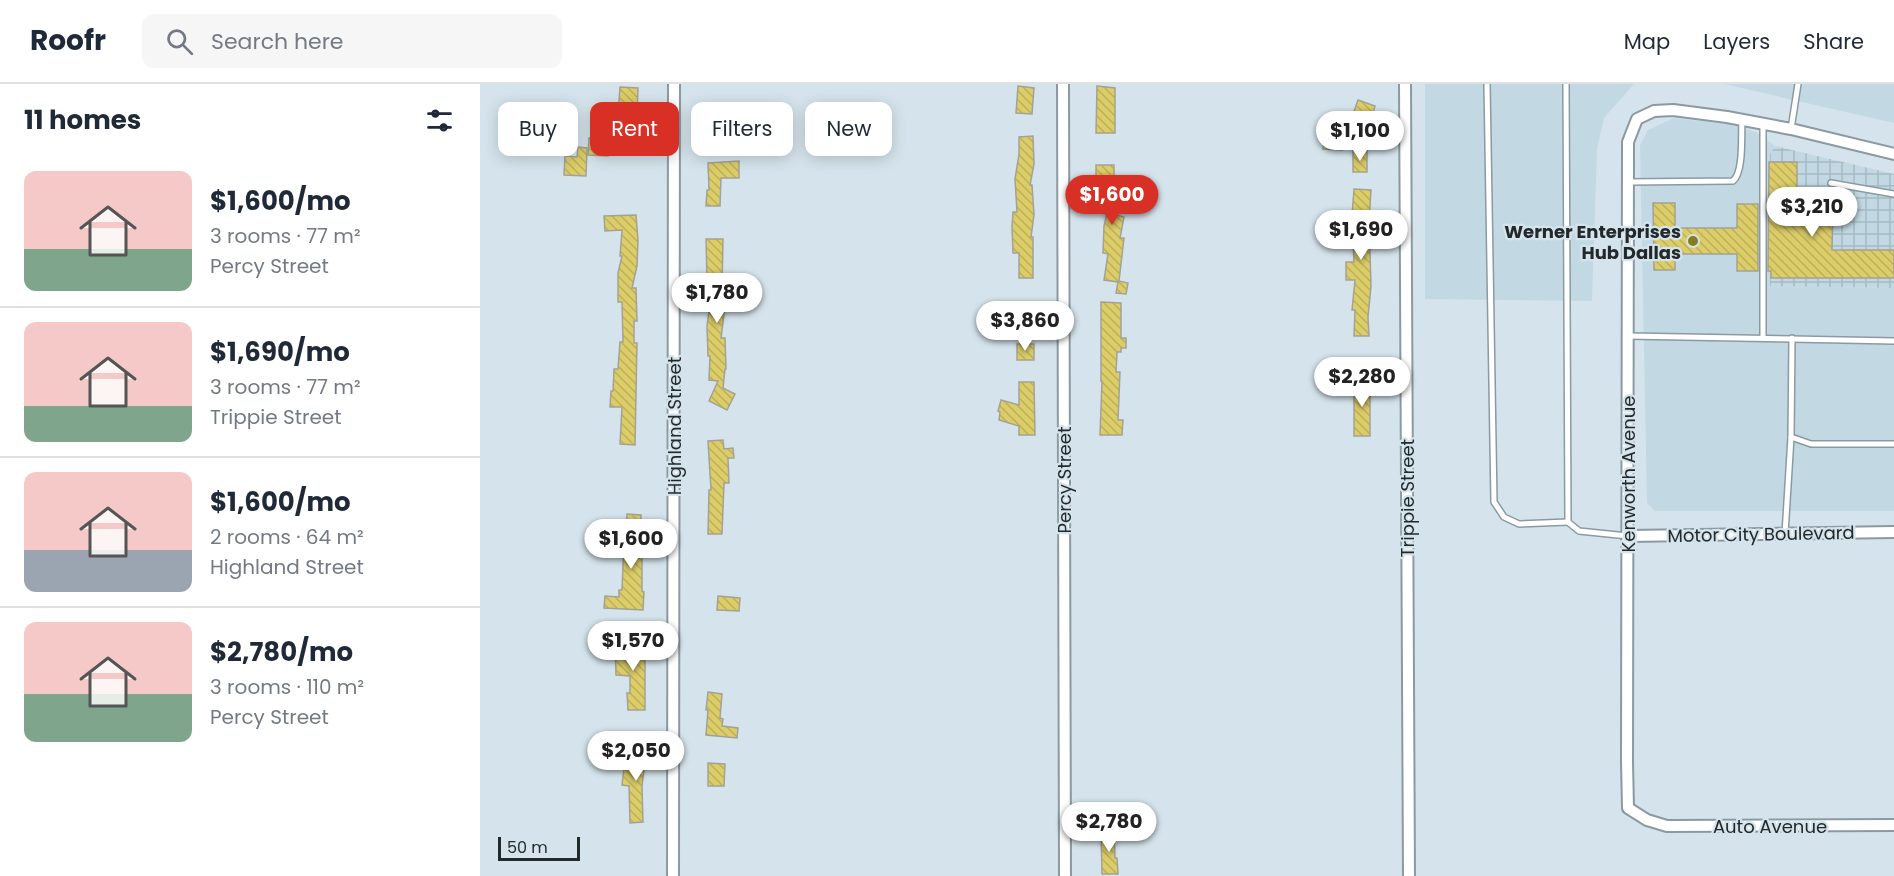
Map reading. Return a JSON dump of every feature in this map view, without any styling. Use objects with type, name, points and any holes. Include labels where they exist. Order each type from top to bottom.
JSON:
[{"type":"street","name":"Highland Street","points":[[673,876],[674,84]]},
{"type":"street","name":"Percy Street","points":[[1062,84],[1065,876]]},
{"type":"street","name":"Trippie Street","points":[[1405,84],[1409,876]]},
{"type":"street","name":"Kenworth Avenue","points":[[1647,820],[1628,808],[1628,142],[1636,119],[1654,111],[1673,110],[1742,120]]},
{"type":"street","points":[[1742,120],[1791,129],[1894,154]]},
{"type":"street","name":"Motor City Boulevard","points":[[1628,536],[1894,532]]},
{"type":"street","name":"Auto Avenue","points":[[1647,820],[1667,826],[1894,825]]},
{"type":"lane","points":[[1487,84],[1494,502],[1504,517],[1519,524],[1568,522],[1579,531],[1628,536]]},
{"type":"lane","points":[[1566,84],[1568,522]]},
{"type":"lane","points":[[1791,129],[1798,84]]},
{"type":"lane","points":[[1628,182],[1733,181],[1740,167],[1742,120]]},
{"type":"lane","points":[[1763,125],[1763,338]]},
{"type":"lane","points":[[1831,183],[1894,194]]},
{"type":"lane","points":[[1628,336],[1894,340]]},
{"type":"lane","points":[[1785,534],[1791,437],[1792,338]]},
{"type":"lane","points":[[1791,437],[1811,444],[1894,444]]},
{"type":"shaded area","points":[[1425,84],[1634,84],[1604,118],[1597,149],[1592,301],[1425,299]]},
{"type":"shaded area","points":[[1724,84],[1894,84],[1894,123]]},
{"type":"shaded area","points":[[1674,118],[1733,125],[1756,132],[1775,146],[1770,154],[1770,286],[1894,288],[1894,511],[1655,511],[1647,503],[1640,145],[1648,130]]},
{"type":"shaded area","points":[[1775,146],[1894,174],[1894,288],[1770,286],[1770,154]]},
{"type":"building","points":[[1018,86],[1034,88],[1032,114],[1016,113]]},
{"type":"building","points":[[1097,86],[1115,88],[1115,133],[1096,133]]},
{"type":"building","points":[[620,87],[638,88],[637,102],[619,102]]},
{"type":"building","points":[[1358,100],[1375,106],[1369,126],[1351,120]]},
{"type":"building","points":[[1033,136],[1034,164],[1030,185],[1032,185],[1034,215],[1031,237],[1033,237],[1033,278],[1019,278],[1019,253],[1013,253],[1012,227],[1013,212],[1017,212],[1015,179],[1019,137]]},
{"type":"building","points":[[1324,137],[1343,139],[1342,150],[1323,149]]},
{"type":"building","points":[[589,138],[590,138],[590,155],[588,155]]},
{"type":"building","points":[[578,147],[587,148],[586,176],[564,175],[565,156],[577,157]]},
{"type":"building","points":[[1353,151],[1367,151],[1367,172],[1353,172]]},
{"type":"building","points":[[739,161],[739,178],[721,178],[720,206],[706,206],[707,190],[709,190],[708,163]]},
{"type":"building","points":[[1769,162],[1797,162],[1797,208],[1833,208],[1832,250],[1894,250],[1894,278],[1771,278],[1771,271],[1768,271]]},
{"type":"building","points":[[1096,165],[1114,165],[1114,180],[1120,180],[1116,215],[1124,217],[1120,238],[1124,238],[1119,281],[1128,283],[1126,294],[1116,293],[1118,282],[1104,280],[1108,254],[1103,253],[1104,226],[1109,204],[1101,203],[1103,184],[1096,184]]},
{"type":"building","points":[[1354,189],[1371,190],[1369,336],[1354,336],[1355,310],[1352,310],[1355,280],[1346,280],[1346,262],[1354,262],[1352,216]]},
{"type":"building","points":[[1653,203],[1675,203],[1675,228],[1737,228],[1737,204],[1758,204],[1758,271],[1737,271],[1737,254],[1675,254],[1675,270],[1654,270]]},
{"type":"building","points":[[636,215],[637,266],[632,288],[636,288],[637,321],[634,321],[634,343],[637,343],[635,445],[620,444],[622,407],[610,407],[614,369],[618,369],[620,342],[623,342],[622,302],[618,302],[622,230],[605,231],[604,216]]},
{"type":"building","points":[[706,239],[723,239],[722,290],[727,290],[721,338],[725,338],[726,369],[723,388],[735,394],[727,410],[709,401],[718,381],[709,380],[710,356],[708,356],[707,326],[713,281],[707,281]]},
{"type":"building","points":[[1101,302],[1121,303],[1121,338],[1126,338],[1126,348],[1121,348],[1121,352],[1117,352],[1116,372],[1120,372],[1118,420],[1123,420],[1122,435],[1100,435]]},
{"type":"building","points":[[1017,344],[1034,344],[1034,360],[1017,360]]},
{"type":"building","points":[[1354,379],[1370,379],[1370,436],[1354,436]]},
{"type":"building","points":[[1019,382],[1034,382],[1035,435],[1019,435],[1019,426],[999,420],[1000,412],[998,411],[1001,400],[1019,405]]},
{"type":"building","points":[[723,440],[724,449],[733,448],[734,458],[728,458],[729,483],[724,483],[722,534],[708,534],[709,490],[711,490],[708,441]]},
{"type":"building","points":[[627,514],[641,515],[643,610],[604,608],[605,596],[619,597],[619,590],[622,590]]},
{"type":"building","points":[[718,596],[740,598],[739,611],[717,610]]},
{"type":"building","points":[[643,641],[645,710],[628,710],[627,693],[630,693],[630,676],[616,675],[615,644]]},
{"type":"building","points":[[708,692],[722,694],[720,718],[723,719],[722,726],[738,728],[737,738],[706,735]]},
{"type":"building","points":[[644,743],[643,822],[630,823],[629,786],[622,785],[624,768],[631,769],[630,744]]},
{"type":"building","points":[[708,763],[725,764],[724,786],[708,786]]},
{"type":"building","points":[[1101,831],[1114,831],[1118,874],[1102,874]]},
{"type":"place","name":"Werner Enterprises Hub Dallas","points":[[1693,241]]}]
